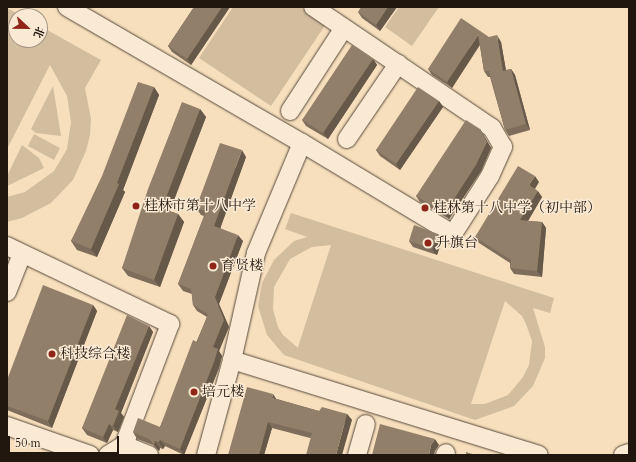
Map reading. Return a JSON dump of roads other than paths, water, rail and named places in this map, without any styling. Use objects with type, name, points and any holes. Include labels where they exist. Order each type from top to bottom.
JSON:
[{"type":"lane","points":[[67,7],[302,143],[453,234],[490,176],[503,147],[492,128],[313,7]]},
{"type":"lane","points":[[290,111],[344,28]]},
{"type":"lane","points":[[347,139],[398,64]]},
{"type":"lane","points":[[206,455],[232,360],[256,253],[302,143]]},
{"type":"lane","points":[[7,292],[15,250],[170,324],[124,445],[108,455]]},
{"type":"lane","points":[[232,360],[539,455]]},
{"type":"lane","points":[[357,455],[366,424]]},
{"type":"lane","points":[[7,426],[71,452],[90,455]]},
{"type":"lane","points":[[124,445],[149,455]]},
{"type":"lane","points":[[623,455],[629,453]]},
{"type":"place","name":"桂林市第十八中学","points":[[136,206]]},
{"type":"place","name":"桂林第十八中学（初中部）","points":[[425,208]]},
{"type":"place","name":"升旗台","points":[[428,243]]},
{"type":"place","name":"育贤楼","points":[[213,266]]},
{"type":"place","name":"科技综合楼","points":[[52,354]]},
{"type":"place","name":"培元楼","points":[[194,392]]}]
